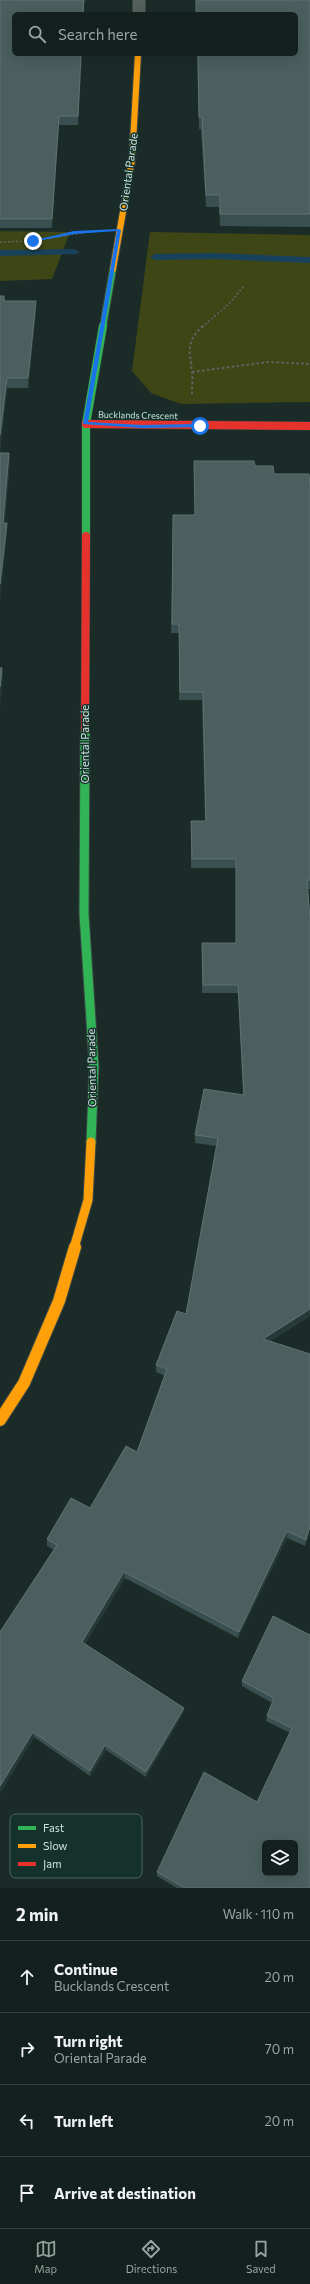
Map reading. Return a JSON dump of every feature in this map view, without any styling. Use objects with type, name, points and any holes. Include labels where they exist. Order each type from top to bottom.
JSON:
[{"type":"street","points":[[139,0],[139,12]]},
{"type":"street","name":"Oriental Parade","points":[[0,1420],[24,1383],[58,1301],[88,1200],[94,1067],[84,914],[86,424],[132,160],[138,56]]},
{"type":"street","name":"Bucklands Crescent","points":[[86,424],[136,426],[310,426]]},
{"type":"path","points":[[0,242],[33,241],[74,233],[119,230]]},
{"type":"path","points":[[200,426],[192,393],[192,372],[188,354],[192,340],[199,330],[228,305],[245,285]]},
{"type":"path","points":[[192,372],[269,362],[310,364]]},
{"type":"green space","points":[[0,231],[70,232],[52,279],[0,281]]},
{"type":"green space","points":[[150,232],[310,235],[310,402],[181,404],[151,393],[132,371]]},
{"type":"building","points":[[0,0],[84,0],[83,12],[12,12],[12,56],[81,56],[78,116],[59,116],[52,219],[0,219]]},
{"type":"building","points":[[196,0],[310,0],[310,214],[220,214],[220,195],[206,195],[202,117],[199,117],[198,56],[298,56],[298,12],[196,12]]},
{"type":"building","points":[[0,296],[4,296],[4,301],[36,301],[28,378],[7,378],[0,435]]},
{"type":"building","points":[[0,453],[9,453],[3,523],[7,523],[0,584]]},
{"type":"building","points":[[194,461],[254,461],[255,466],[273,466],[274,474],[309,474],[310,880],[307,880],[310,919],[310,1309],[263,1339],[310,1354],[310,1526],[306,1540],[287,1531],[239,1632],[124,1572],[82,1642],[184,1708],[146,1772],[105,1745],[90,1771],[33,1732],[0,1786],[0,1632],[57,1545],[47,1539],[71,1498],[90,1508],[126,1446],[137,1452],[167,1369],[156,1365],[177,1311],[186,1314],[218,1138],[195,1135],[204,1089],[244,1095],[238,985],[203,985],[202,943],[236,943],[236,859],[192,859],[191,821],[206,821],[203,692],[180,692],[179,624],[172,624],[173,515],[195,515]]},
{"type":"building","points":[[0,668],[2,668],[0,687]]},
{"type":"building","points":[[273,1616],[310,1635],[310,1888],[185,1888],[157,1872],[204,1772],[257,1802],[292,1728],[267,1716],[274,1698],[242,1681]]},
{"type":"waterway","points":[[0,253],[74,252]]},
{"type":"waterway","points":[[155,257],[213,256],[310,260]]},
{"type":"traffic: fast","points":[[86,536],[86,424],[113,269]]},
{"type":"traffic: fast","points":[[85,729],[84,914],[94,1067],[91,1142]]},
{"type":"traffic: slow","points":[[113,269],[132,160],[138,56]]},
{"type":"traffic: slow","points":[[0,1420],[24,1383],[59,1301],[88,1200],[91,1142]]},
{"type":"traffic: jam","points":[[86,424],[310,426]]},
{"type":"traffic: jam","points":[[85,729],[86,536]]},
{"type":"route","points":[[33,241],[74,233],[119,230],[86,424],[115,426],[200,426]]}]
